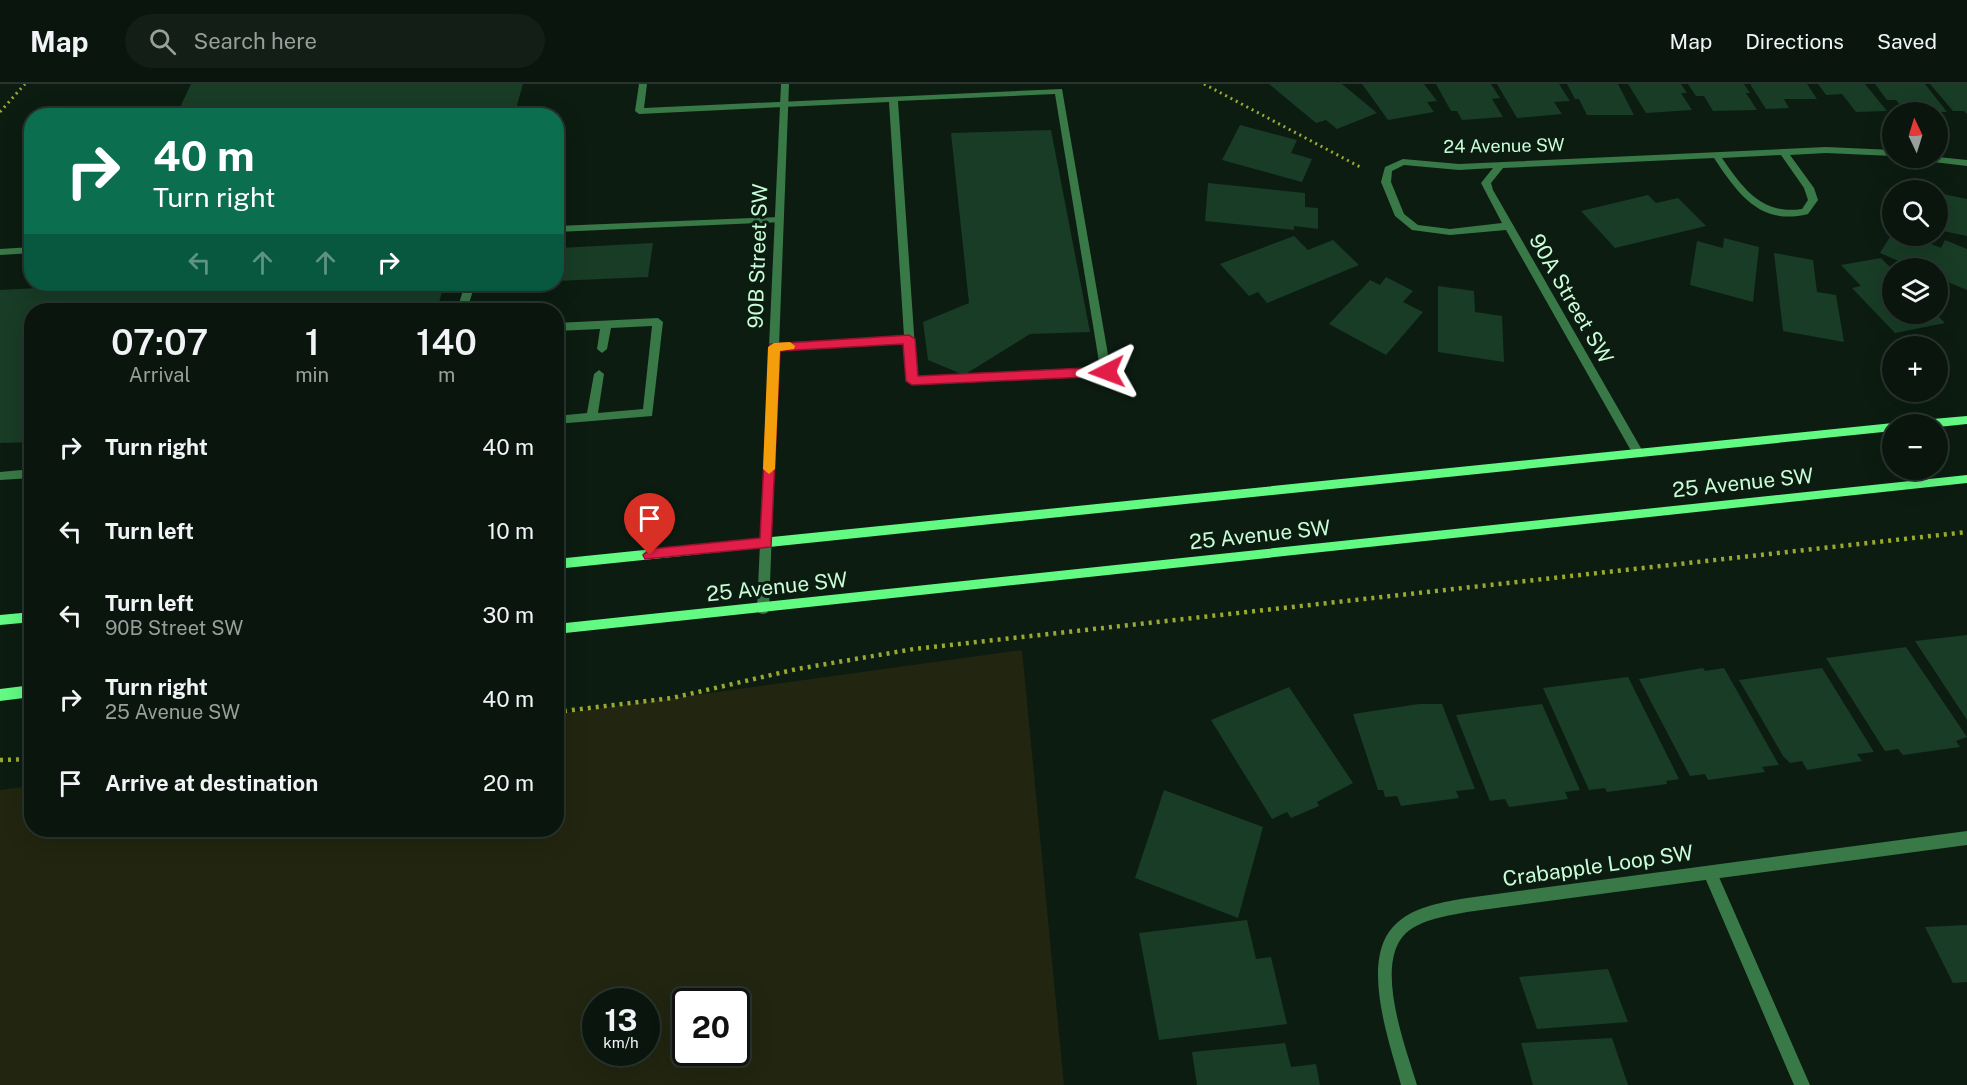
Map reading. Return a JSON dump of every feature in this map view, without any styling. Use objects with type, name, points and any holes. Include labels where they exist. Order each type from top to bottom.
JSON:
[{"type":"main road","points":[[1948,422],[1967,420]]},
{"type":"main road","name":"25 Avenue SW","points":[[564,563],[1882,428]]},
{"type":"main road","name":"25 Avenue SW","points":[[564,628],[763,609],[1967,479]]},
{"type":"main road","points":[[0,620],[24,618]]},
{"type":"main road","points":[[0,695],[24,692]]},
{"type":"street","points":[[643,84],[639,111],[1059,91],[1107,372],[912,381],[893,99]]},
{"type":"street","name":"90B Street SW","points":[[763,609],[785,84]]},
{"type":"street","name":"24 Avenue SW","points":[[1385,174],[1394,164],[1402,162],[1459,167],[1784,152],[1853,150],[1882,152]]},
{"type":"street","points":[[1716,155],[1741,192],[1757,205],[1782,214],[1805,212],[1813,200],[1809,188],[1784,152]]},
{"type":"street","points":[[1948,161],[1967,163]]},
{"type":"street","name":"90A Street SW","points":[[1501,164],[1486,183],[1638,453]]},
{"type":"street","points":[[1385,174],[1400,216],[1415,228],[1450,232],[1509,226]]},
{"type":"street","points":[[564,229],[779,220]]},
{"type":"street","points":[[0,252],[24,250]]},
{"type":"street","points":[[564,327],[658,322],[648,413],[564,419]]},
{"type":"street","points":[[602,349],[606,325]]},
{"type":"street","points":[[774,347],[909,339]]},
{"type":"street","points":[[592,417],[599,374]]},
{"type":"street","points":[[0,476],[24,474]]},
{"type":"street","name":"Crabapple Loop SW","points":[[1409,1085],[1386,994],[1385,961],[1396,933],[1413,921],[1445,909],[1467,905],[1967,838]]},
{"type":"street","points":[[1710,873],[1802,1085]]},
{"type":"path","points":[[0,112],[25,84]]},
{"type":"path","points":[[1204,84],[1360,168],[1385,174]]},
{"type":"path","points":[[564,711],[672,698],[819,665],[914,650],[1967,532]]},
{"type":"path","points":[[0,760],[24,759]]},
{"type":"green space","points":[[1022,650],[1064,1085],[0,1085],[0,790],[24,787],[24,837],[564,837],[564,713]]},
{"type":"building","points":[[191,84],[523,84],[516,108],[180,108]]},
{"type":"building","points":[[1269,84],[1342,84],[1377,113],[1337,129],[1326,120],[1316,123]]},
{"type":"building","points":[[1362,84],[1424,84],[1437,101],[1427,102],[1434,112],[1388,120]]},
{"type":"building","points":[[1436,84],[1491,84],[1500,98],[1492,99],[1503,117],[1462,120],[1457,111],[1451,111]]},
{"type":"building","points":[[1497,84],[1559,84],[1570,101],[1554,102],[1562,114],[1517,118]]},
{"type":"building","points":[[1567,84],[1618,84],[1634,115],[1587,115],[1579,99],[1575,99]]},
{"type":"building","points":[[1628,84],[1681,84],[1687,93],[1681,93],[1692,110],[1646,113]]},
{"type":"building","points":[[1688,84],[1744,84],[1750,93],[1746,93],[1757,110],[1713,111],[1704,96],[1696,96]]},
{"type":"building","points":[[1750,84],[1807,84],[1817,99],[1784,99],[1789,108],[1766,109]]},
{"type":"building","points":[[1818,84],[1865,84],[1882,105],[1882,111],[1856,112],[1842,94],[1826,95]]},
{"type":"building","points":[[1875,84],[1925,84],[1939,102],[1898,102],[1887,100]]},
{"type":"building","points":[[1930,84],[1967,84],[1967,114],[1964,111],[1953,111],[1948,102],[1945,102]]},
{"type":"building","points":[[1240,125],[1297,140],[1291,153],[1312,159],[1302,182],[1222,160]]},
{"type":"building","points":[[1051,130],[1090,332],[1030,334],[964,375],[928,360],[923,322],[969,303],[951,133]]},
{"type":"building","points":[[1208,183],[1305,193],[1305,207],[1318,208],[1318,229],[1294,226],[1294,230],[1205,221]]},
{"type":"building","points":[[1648,195],[1656,203],[1678,198],[1706,226],[1615,248],[1581,211]]},
{"type":"building","points":[[1948,195],[1967,199],[1967,236],[1948,232]]},
{"type":"building","points":[[1294,236],[1308,250],[1333,240],[1359,265],[1267,303],[1258,292],[1249,296],[1220,264]]},
{"type":"building","points":[[1724,238],[1759,247],[1753,302],[1690,285],[1697,241],[1723,248]]},
{"type":"building","points":[[1948,241],[1967,249],[1967,290],[1948,282],[1948,258],[1892,258],[1880,253],[1884,246],[1936,246],[1941,248],[1948,246]]},
{"type":"building","points":[[653,243],[648,277],[564,281],[564,248]]},
{"type":"building","points":[[1774,253],[1813,260],[1817,292],[1836,295],[1844,342],[1783,331]]},
{"type":"building","points":[[1882,259],[1882,319],[1852,288],[1861,286],[1841,265]]},
{"type":"building","points":[[1386,277],[1413,291],[1403,302],[1423,312],[1386,355],[1329,324],[1370,280],[1380,285]]},
{"type":"building","points":[[1438,286],[1474,291],[1475,312],[1502,316],[1504,362],[1438,352]]},
{"type":"building","points":[[0,290],[442,291],[439,303],[24,303],[24,442],[0,443]]},
{"type":"building","points":[[1886,324],[1940,324],[1895,333]]},
{"type":"building","points":[[1967,635],[1967,720],[1915,641]]},
{"type":"building","points":[[1906,647],[1967,737],[1956,741],[1960,747],[1903,755],[1898,749],[1885,751],[1826,658]]},
{"type":"building","points":[[1703,668],[1705,671],[1724,668],[1779,765],[1762,767],[1765,772],[1708,780],[1705,774],[1690,776],[1639,679]]},
{"type":"building","points":[[1822,668],[1874,752],[1857,754],[1862,761],[1807,770],[1802,761],[1790,763],[1783,756],[1739,680]]},
{"type":"building","points":[[1628,677],[1679,779],[1666,781],[1667,784],[1607,792],[1605,788],[1589,790],[1543,688]]},
{"type":"building","points":[[1289,687],[1353,783],[1317,802],[1319,806],[1291,818],[1287,812],[1272,819],[1211,720]]},
{"type":"building","points":[[1419,704],[1442,704],[1475,789],[1456,791],[1459,798],[1401,806],[1397,796],[1385,797],[1383,790],[1378,790],[1353,714]]},
{"type":"building","points":[[1542,704],[1580,790],[1565,792],[1568,799],[1509,807],[1505,799],[1490,801],[1456,715]]},
{"type":"building","points":[[1164,790],[1263,827],[1238,918],[1135,878]]},
{"type":"building","points":[[1247,920],[1256,959],[1271,957],[1287,1024],[1159,1040],[1139,933]]},
{"type":"building","points":[[1967,925],[1967,982],[1953,983],[1925,927]]},
{"type":"building","points":[[1608,969],[1628,1022],[1537,1029],[1519,977]]},
{"type":"building","points":[[1612,1038],[1628,1085],[1533,1085],[1521,1043]]},
{"type":"building","points":[[1285,1043],[1291,1067],[1316,1064],[1320,1085],[1197,1085],[1192,1052]]},
{"type":"slow traffic","points":[[769,469],[774,347],[790,346]]},
{"type":"route","points":[[650,555],[766,543],[774,347],[909,339],[912,381],[1107,372]]}]
